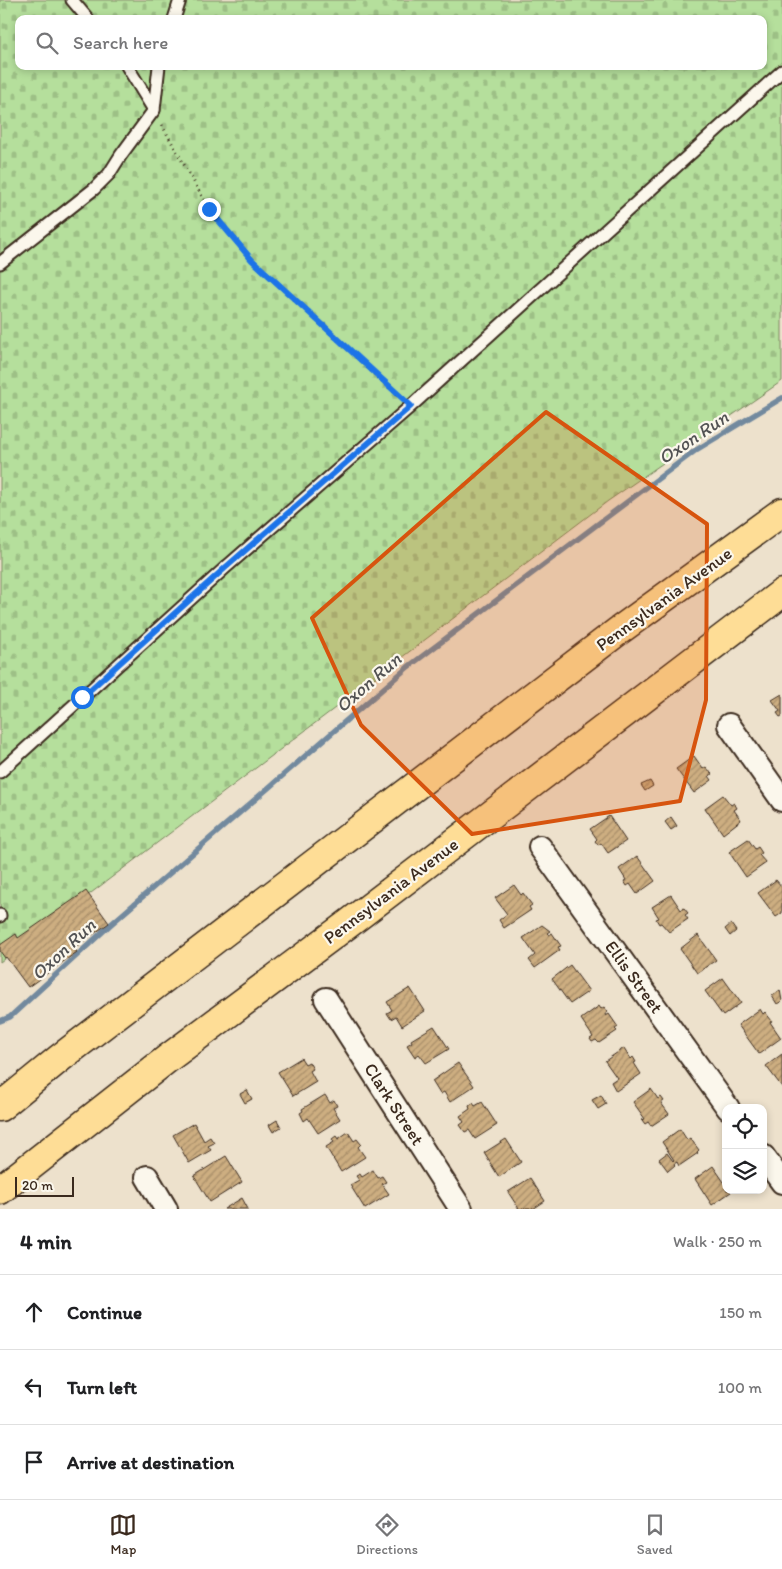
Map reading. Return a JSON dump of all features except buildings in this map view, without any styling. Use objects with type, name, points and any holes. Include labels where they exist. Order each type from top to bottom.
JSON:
[{"type":"highway","name":"Pennsylvania Avenue","points":[[0,1107],[60,1058],[617,632],[782,512]]},
{"type":"highway","name":"Pennsylvania Avenue","points":[[0,1190],[167,1059],[348,924],[782,593]]},
{"type":"street","points":[[730,725],[782,800]]},
{"type":"street","name":"Ellis Street","points":[[540,847],[725,1104]]},
{"type":"street","name":"Clark Street","points":[[326,999],[461,1209]]},
{"type":"street","points":[[767,1161],[782,1182]]},
{"type":"street","points":[[146,1177],[166,1209]]},
{"type":"lane","points":[[72,0],[85,15]]},
{"type":"lane","points":[[175,15],[180,0]]},
{"type":"lane","points":[[129,70],[154,110]]},
{"type":"lane","points":[[0,263],[94,189],[109,174],[121,154],[154,110],[159,70]]},
{"type":"lane","points":[[0,772],[225,568],[411,406],[782,71]]},
{"type":"path","points":[[154,110],[209,209],[252,260],[411,406]]},
{"type":"highlighted area","points":[[546,412],[707,524],[706,700],[680,801],[472,834],[361,725],[312,618]]},
{"type":"green space","points":[[0,0],[782,0],[782,381],[608,501],[0,962]]},
{"type":"waterway","name":"Oxon Run","points":[[0,1021],[10,1017],[110,925],[408,667],[696,450],[782,398]]},
{"type":"route","points":[[82,697],[225,568],[411,406],[252,260],[209,209]]}]
